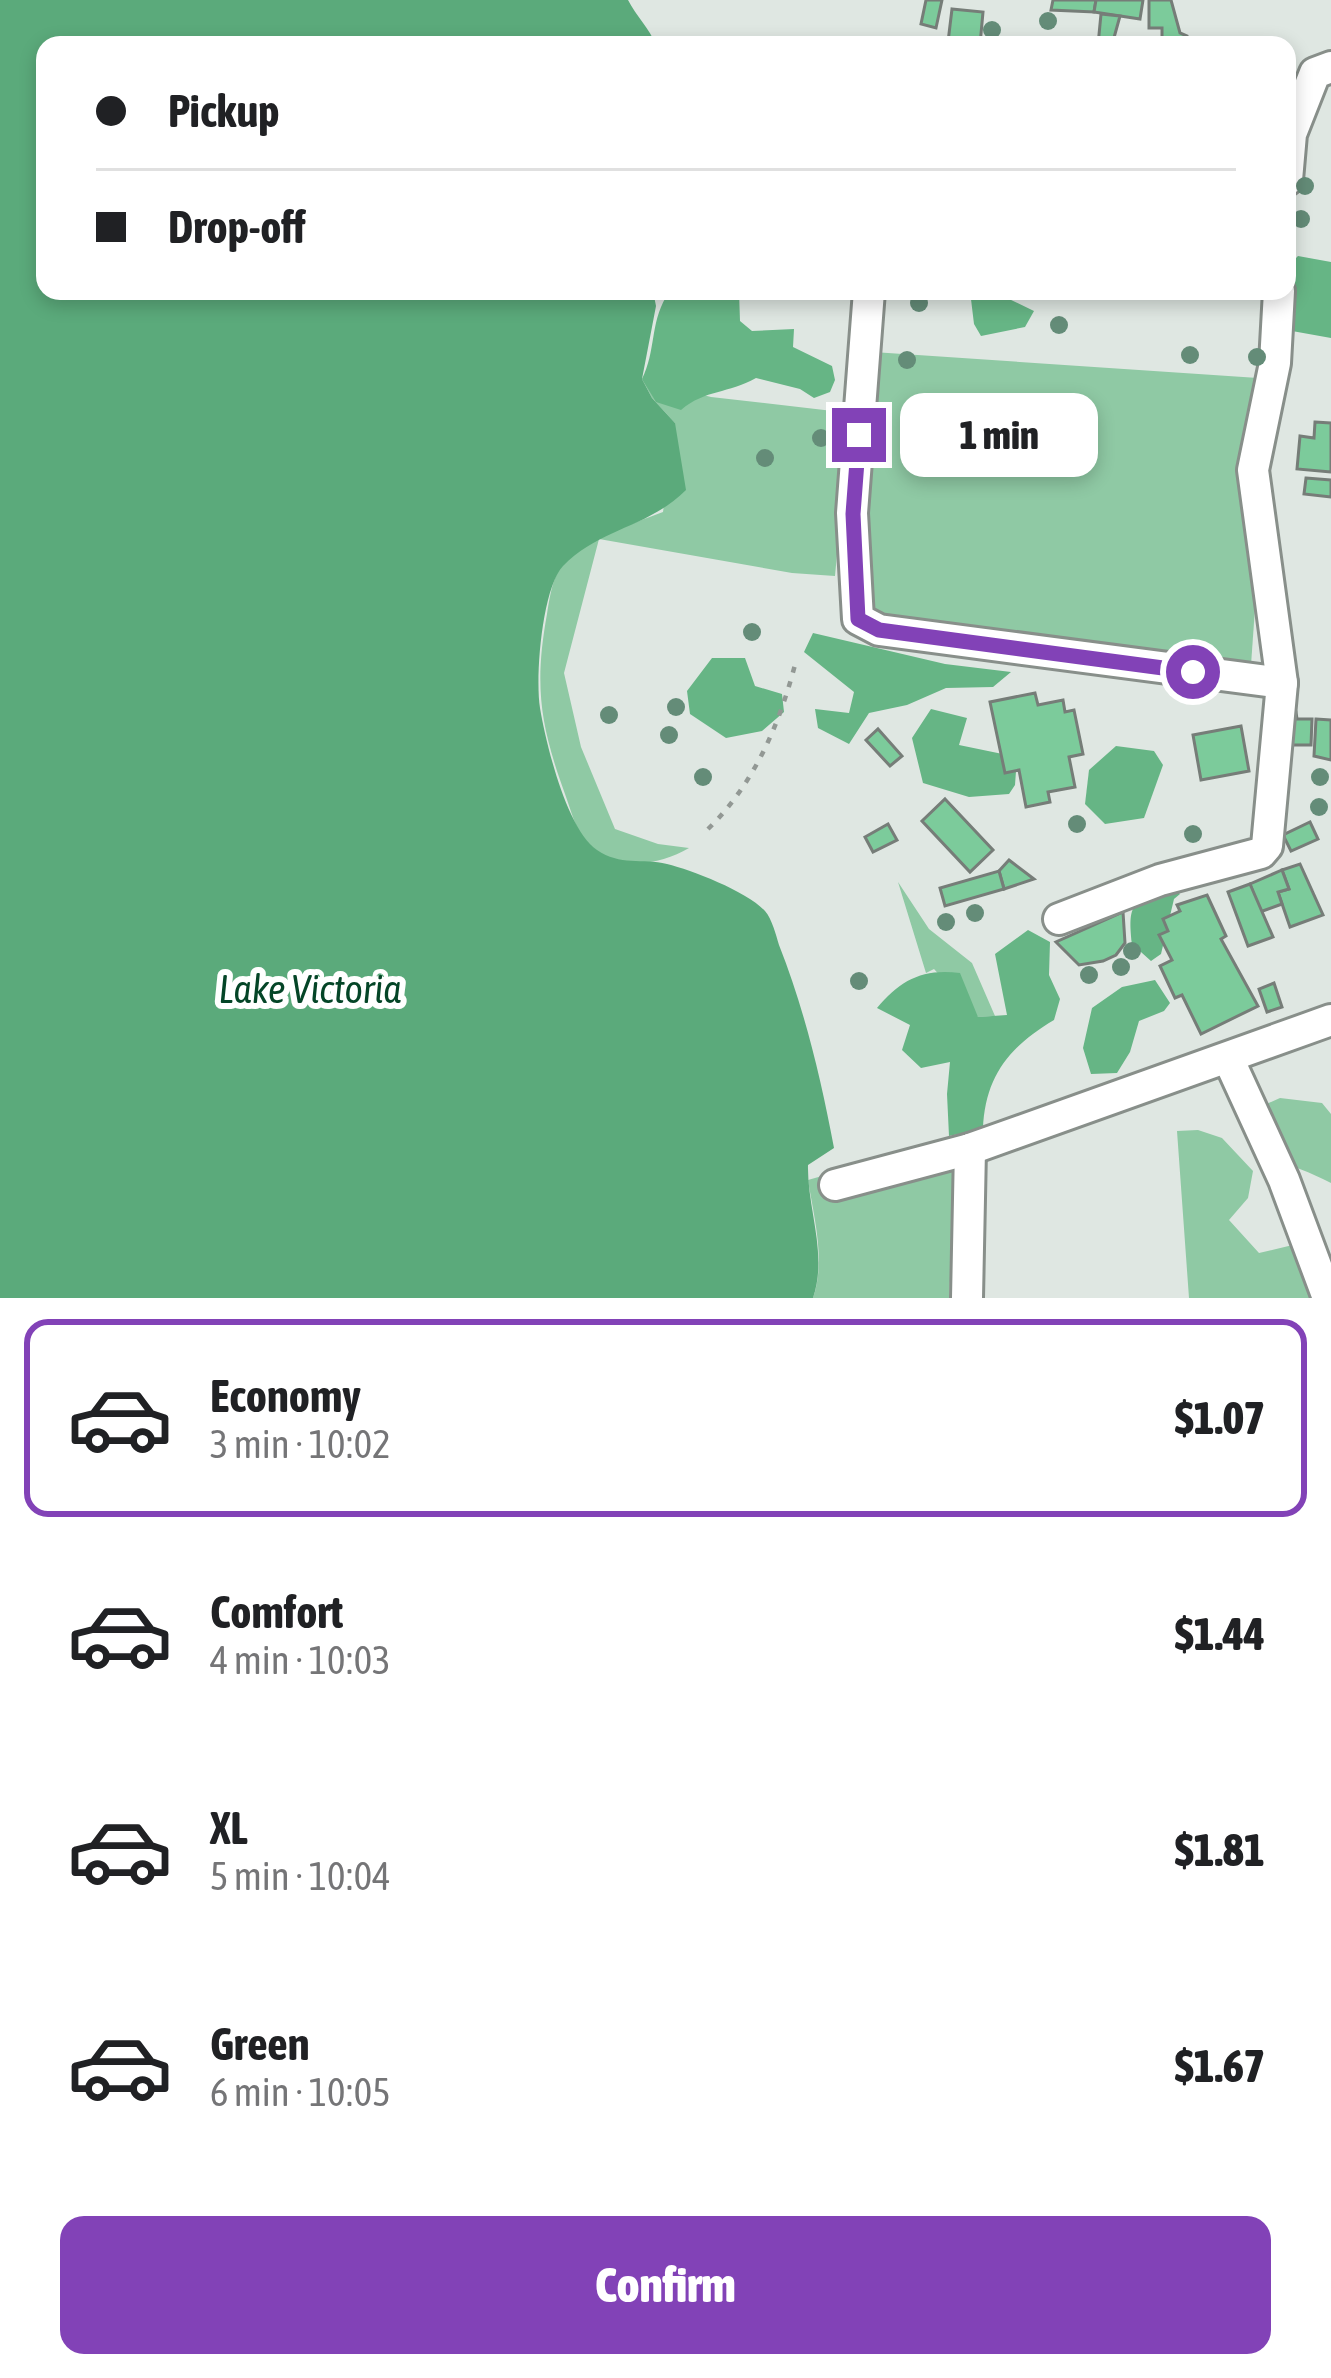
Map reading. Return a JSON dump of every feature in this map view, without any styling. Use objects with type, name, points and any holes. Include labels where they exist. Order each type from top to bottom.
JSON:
[{"type":"street","points":[[1296,118],[1311,70]]},
{"type":"street","points":[[868,300],[853,514],[858,619],[879,630],[1282,683]]},
{"type":"street","points":[[1059,919],[1160,880],[1264,850],[1282,683],[1253,470],[1275,362],[1278,300]]},
{"type":"street","points":[[835,1185],[970,1149],[1331,1020]]},
{"type":"street","points":[[1228,1058],[1284,1180],[1328,1298]]},
{"type":"street","points":[[967,1298],[970,1149]]},
{"type":"path","points":[[708,829],[740,791],[769,742],[796,661]]},
{"type":"shaded area","points":[[1296,258],[1331,262],[1331,338],[1292,331],[1270,321],[1282,300],[1296,300]]},
{"type":"shaded area","points":[[664,300],[739,300],[740,321],[752,331],[794,329],[793,347],[832,366],[835,380],[830,392],[814,398],[800,389],[756,378],[699,398],[681,410],[656,402],[642,379]]},
{"type":"shaded area","points":[[971,300],[1011,300],[1034,311],[1025,327],[981,336]]},
{"type":"shaded area","points":[[873,352],[1258,378],[1257,580],[1251,665],[877,621],[866,605],[864,574]]},
{"type":"shaded area","points":[[642,379],[711,397],[850,413],[835,576],[792,573],[599,539],[564,673],[581,747],[615,829],[658,844],[689,848],[664,859],[637,863],[611,859],[580,832],[550,747],[540,684],[548,609],[559,570],[592,542],[621,528],[663,512],[675,423]]},
{"type":"shaded area","points":[[813,633],[945,664],[1011,672],[993,687],[946,688],[907,705],[869,713],[849,744],[818,728],[815,709],[849,713],[854,692],[804,652]]},
{"type":"shaded area","points":[[712,658],[745,658],[755,686],[782,694],[784,712],[762,731],[726,738],[690,714],[687,691]]},
{"type":"shaded area","points":[[931,709],[967,718],[959,745],[1017,757],[1015,785],[1009,794],[969,797],[923,783],[912,738]]},
{"type":"shaded area","points":[[1116,746],[1154,751],[1163,765],[1144,818],[1105,824],[1085,804],[1089,770]]},
{"type":"shaded area","points":[[898,882],[929,929],[972,963],[995,1016],[978,1017],[934,969],[926,973]]},
{"type":"shaded area","points":[[1174,888],[1180,894],[1174,899],[1161,954],[1151,961],[1132,944],[1133,910],[1142,900]]},
{"type":"shaded area","points":[[1028,930],[1050,942],[1049,975],[1060,999],[1054,1020],[1003,1064],[989,1093],[983,1129],[949,1136],[950,1062],[921,1068],[902,1050],[910,1025],[877,1008],[913,978],[947,972],[960,973],[978,1017],[1007,1015],[995,954]]},
{"type":"shaded area","points":[[1155,980],[1170,1003],[1164,1011],[1139,1021],[1130,1052],[1117,1073],[1091,1074],[1083,1048],[1092,1008],[1122,987]]},
{"type":"shaded area","points":[[1280,1098],[1322,1103],[1331,1114],[1331,1183],[1247,1142],[1262,1106]]},
{"type":"shaded area","points":[[1198,1130],[1222,1138],[1253,1171],[1248,1198],[1229,1220],[1259,1253],[1301,1243],[1313,1298],[1189,1298],[1177,1131]]},
{"type":"shaded area","points":[[958,1137],[949,1298],[813,1298],[819,1254],[808,1180]]},
{"type":"water","name":"Lake Victoria","points":[[0,0],[628,0],[652,36],[36,36],[36,300],[655,300],[642,379],[675,423],[686,490],[656,513],[592,543],[563,566],[545,613],[540,708],[567,806],[586,840],[614,858],[667,864],[705,876],[746,896],[770,918],[804,1020],[834,1148],[808,1165],[818,1248],[813,1298],[0,1298]]},
{"type":"building","points":[[926,0],[942,0],[936,28],[921,24]]},
{"type":"building","points":[[1053,0],[1096,0],[1094,12],[1051,10]]},
{"type":"building","points":[[1096,0],[1143,0],[1140,19],[1094,12]]},
{"type":"building","points":[[1149,0],[1171,0],[1180,33],[1187,36],[1162,36],[1162,28],[1149,28]]},
{"type":"building","points":[[952,9],[983,12],[981,36],[949,36]]},
{"type":"building","points":[[1101,14],[1120,16],[1114,36],[1099,36]]},
{"type":"building","points":[[1315,422],[1331,423],[1331,472],[1297,469],[1300,436],[1314,438]]},
{"type":"building","points":[[1306,478],[1331,480],[1331,497],[1304,494]]},
{"type":"building","points":[[1035,693],[1038,705],[1063,700],[1065,712],[1074,710],[1083,754],[1069,757],[1075,787],[1048,792],[1050,802],[1026,807],[1019,770],[1005,773],[990,702]]},
{"type":"building","points":[[1284,712],[1296,712],[1297,719],[1312,719],[1311,745],[1283,745]]},
{"type":"building","points":[[1316,719],[1331,720],[1331,760],[1314,756]]},
{"type":"building","points":[[1241,726],[1249,771],[1201,780],[1193,735]]},
{"type":"building","points":[[878,729],[902,756],[890,766],[866,740]]},
{"type":"building","points":[[945,799],[993,850],[970,872],[922,821]]},
{"type":"building","points":[[1310,822],[1318,839],[1291,851],[1283,835]]},
{"type":"building","points":[[888,824],[897,840],[873,852],[865,837]]},
{"type":"building","points":[[1009,860],[1034,879],[1004,889],[999,871]]},
{"type":"building","points":[[1300,864],[1323,915],[1290,927],[1278,892],[1289,889],[1282,870]]},
{"type":"building","points":[[1282,870],[1289,889],[1278,892],[1282,904],[1260,912],[1250,884]]},
{"type":"building","points":[[999,871],[1004,889],[945,906],[940,888]]},
{"type":"building","points":[[1250,884],[1273,937],[1248,946],[1228,892]]},
{"type":"building","points":[[1207,895],[1226,936],[1221,939],[1258,1006],[1201,1034],[1182,995],[1175,998],[1160,966],[1172,960],[1159,935],[1168,931],[1163,919],[1180,911],[1177,905]]},
{"type":"building","points":[[1123,912],[1125,943],[1103,961],[1079,965],[1056,942]]},
{"type":"building","points":[[1274,983],[1282,1007],[1267,1012],[1259,989]]},
{"type":"route","points":[[859,435],[853,514],[858,619],[879,630],[1193,672]]}]
